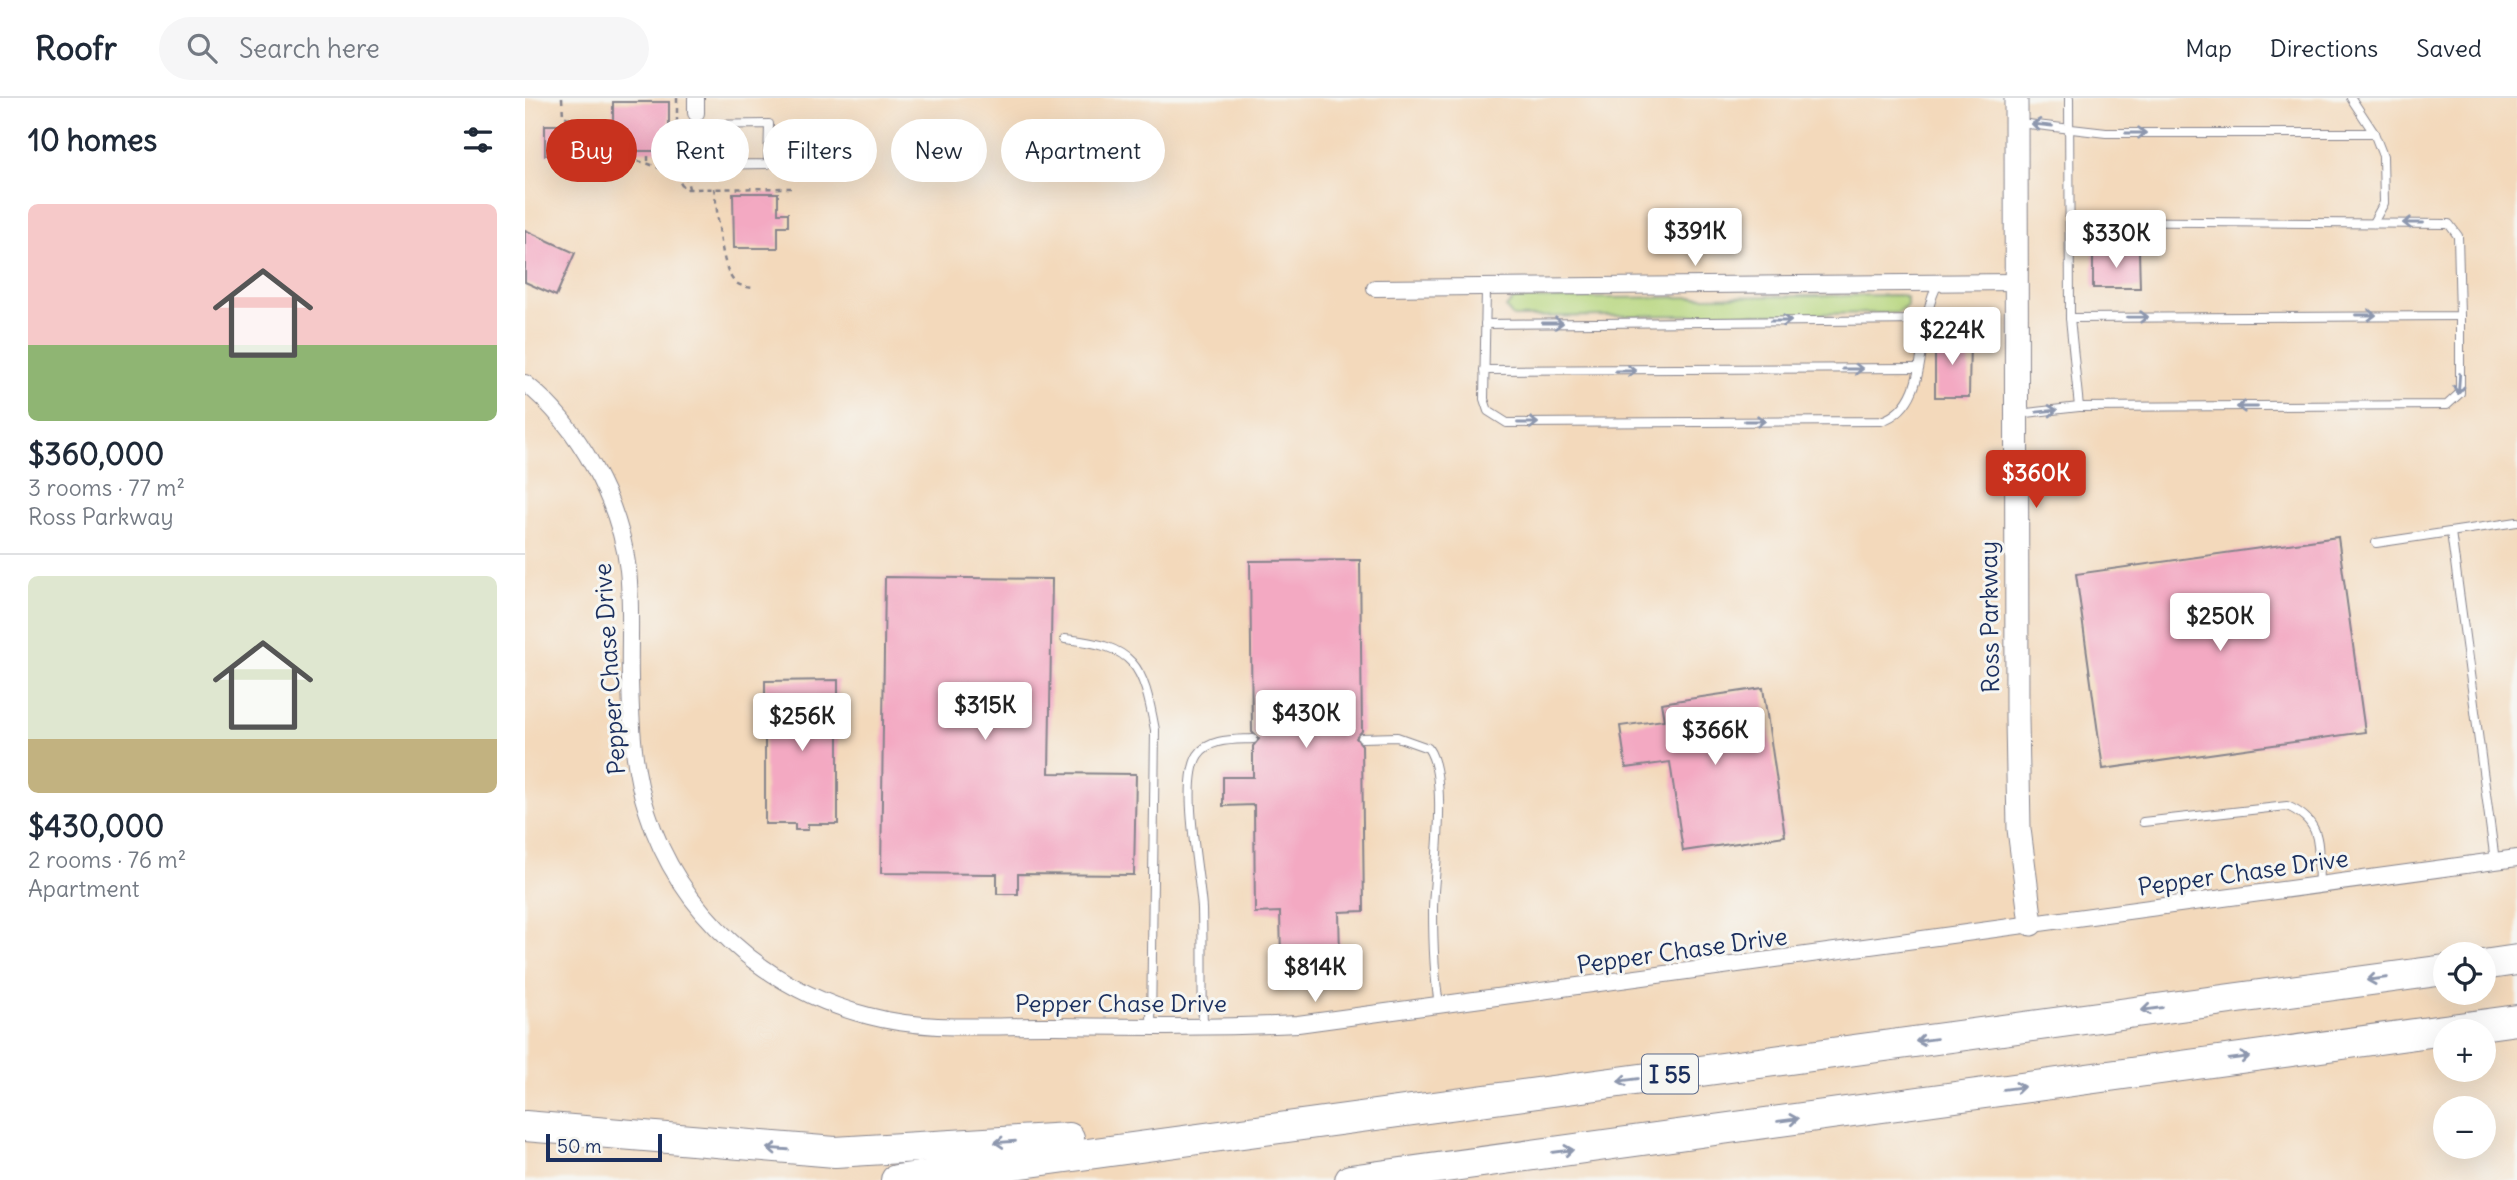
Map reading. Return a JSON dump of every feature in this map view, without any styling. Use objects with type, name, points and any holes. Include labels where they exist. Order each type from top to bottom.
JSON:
[{"type":"highway","points":[[2496,963],[2517,960]]},
{"type":"highway","name":"I 55","points":[[896,1180],[2433,972]]},
{"type":"highway","points":[[1350,1180],[2517,1020]]},
{"type":"highway","points":[[525,1126],[835,1152],[1104,1136],[1170,1142]]},
{"type":"highway","points":[[1384,1180],[1514,1158]]},
{"type":"street","name":"Ross Parkway","points":[[2016,98],[2019,829],[2031,924]]},
{"type":"street","points":[[1375,288],[2015,282]]},
{"type":"street","name":"Pepper Chase Drive","points":[[525,383],[548,404],[579,444],[612,512],[628,567],[633,739],[644,800],[655,832],[676,876],[719,930],[765,970],[815,997],[870,1017],[951,1025],[1203,1027],[1299,1024],[2517,858]]},
{"type":"lane","points":[[2069,98],[2070,318],[2079,407]]},
{"type":"lane","points":[[2351,98],[2374,133],[2383,156],[2385,204],[2373,223]]},
{"type":"lane","points":[[696,112],[769,124],[768,164],[697,165],[696,112]]},
{"type":"lane","points":[[2016,123],[2106,133],[2374,133]]},
{"type":"lane","points":[[2016,414],[2079,407],[2447,405],[2460,393],[2458,236],[2453,226],[2071,221]]},
{"type":"lane","points":[[1486,289],[1484,399],[1488,411],[1497,419],[1511,423],[1881,421],[1895,416],[1908,405],[1914,393],[1925,320],[1938,284]]},
{"type":"lane","points":[[2070,318],[2461,316]]},
{"type":"lane","points":[[1485,324],[1925,320]]},
{"type":"lane","points":[[1484,370],[1918,368]]},
{"type":"lane","points":[[2376,543],[2517,522]]},
{"type":"lane","points":[[2451,532],[2495,861]]},
{"type":"lane","points":[[1065,639],[1112,647],[1126,655],[1141,674],[1150,699],[1155,730],[1151,1027]]},
{"type":"lane","points":[[1362,738],[1410,740],[1428,748],[1437,769],[1438,826],[1433,908],[1439,1005]]},
{"type":"lane","points":[[1203,1027],[1202,906],[1191,808],[1192,773],[1198,755],[1211,744],[1252,739]]},
{"type":"lane","points":[[2143,822],[2287,806],[2307,815],[2316,832],[2319,885]]},
{"type":"path","points":[[562,98],[563,116],[572,119]]},
{"type":"path","points":[[677,98],[677,119]]},
{"type":"path","points":[[648,156],[648,163]]},
{"type":"path","points":[[637,162],[651,164]]},
{"type":"path","points":[[679,182],[681,187],[689,188],[791,188]]},
{"type":"path","points":[[688,182],[689,188]]},
{"type":"path","points":[[714,188],[718,226],[729,273],[740,285],[754,288]]},
{"type":"green space","points":[[1900,295],[1907,298],[1907,306],[1898,313],[1513,317],[1506,308],[1514,299]]},
{"type":"building","points":[[613,102],[669,102],[669,119],[651,119],[651,151],[637,151],[637,119],[613,119]]},
{"type":"building","points":[[733,193],[778,193],[778,213],[788,213],[788,226],[778,226],[778,248],[734,248]]},
{"type":"building","points":[[525,230],[575,253],[556,296],[525,282]]},
{"type":"building","points":[[2093,251],[2139,251],[2140,288],[2093,288]]},
{"type":"building","points":[[1935,338],[1970,338],[1969,397],[1935,397]]},
{"type":"building","points":[[2338,537],[2365,732],[2103,769],[2076,574]]},
{"type":"building","points":[[1360,560],[1362,731],[1356,738],[1362,745],[1364,911],[1339,912],[1340,956],[1316,957],[1316,960],[1281,958],[1280,912],[1255,913],[1254,805],[1223,806],[1223,777],[1253,777],[1253,746],[1259,739],[1252,732],[1250,561]]},
{"type":"building","points":[[885,577],[1052,579],[1049,773],[1136,774],[1134,875],[1018,874],[1018,894],[997,894],[997,874],[881,873]]},
{"type":"building","points":[[838,680],[838,824],[808,824],[808,830],[795,830],[795,824],[765,824],[765,681]]},
{"type":"building","points":[[1763,688],[1785,836],[1683,851],[1670,762],[1626,768],[1620,726],[1664,720],[1661,703]]}]
